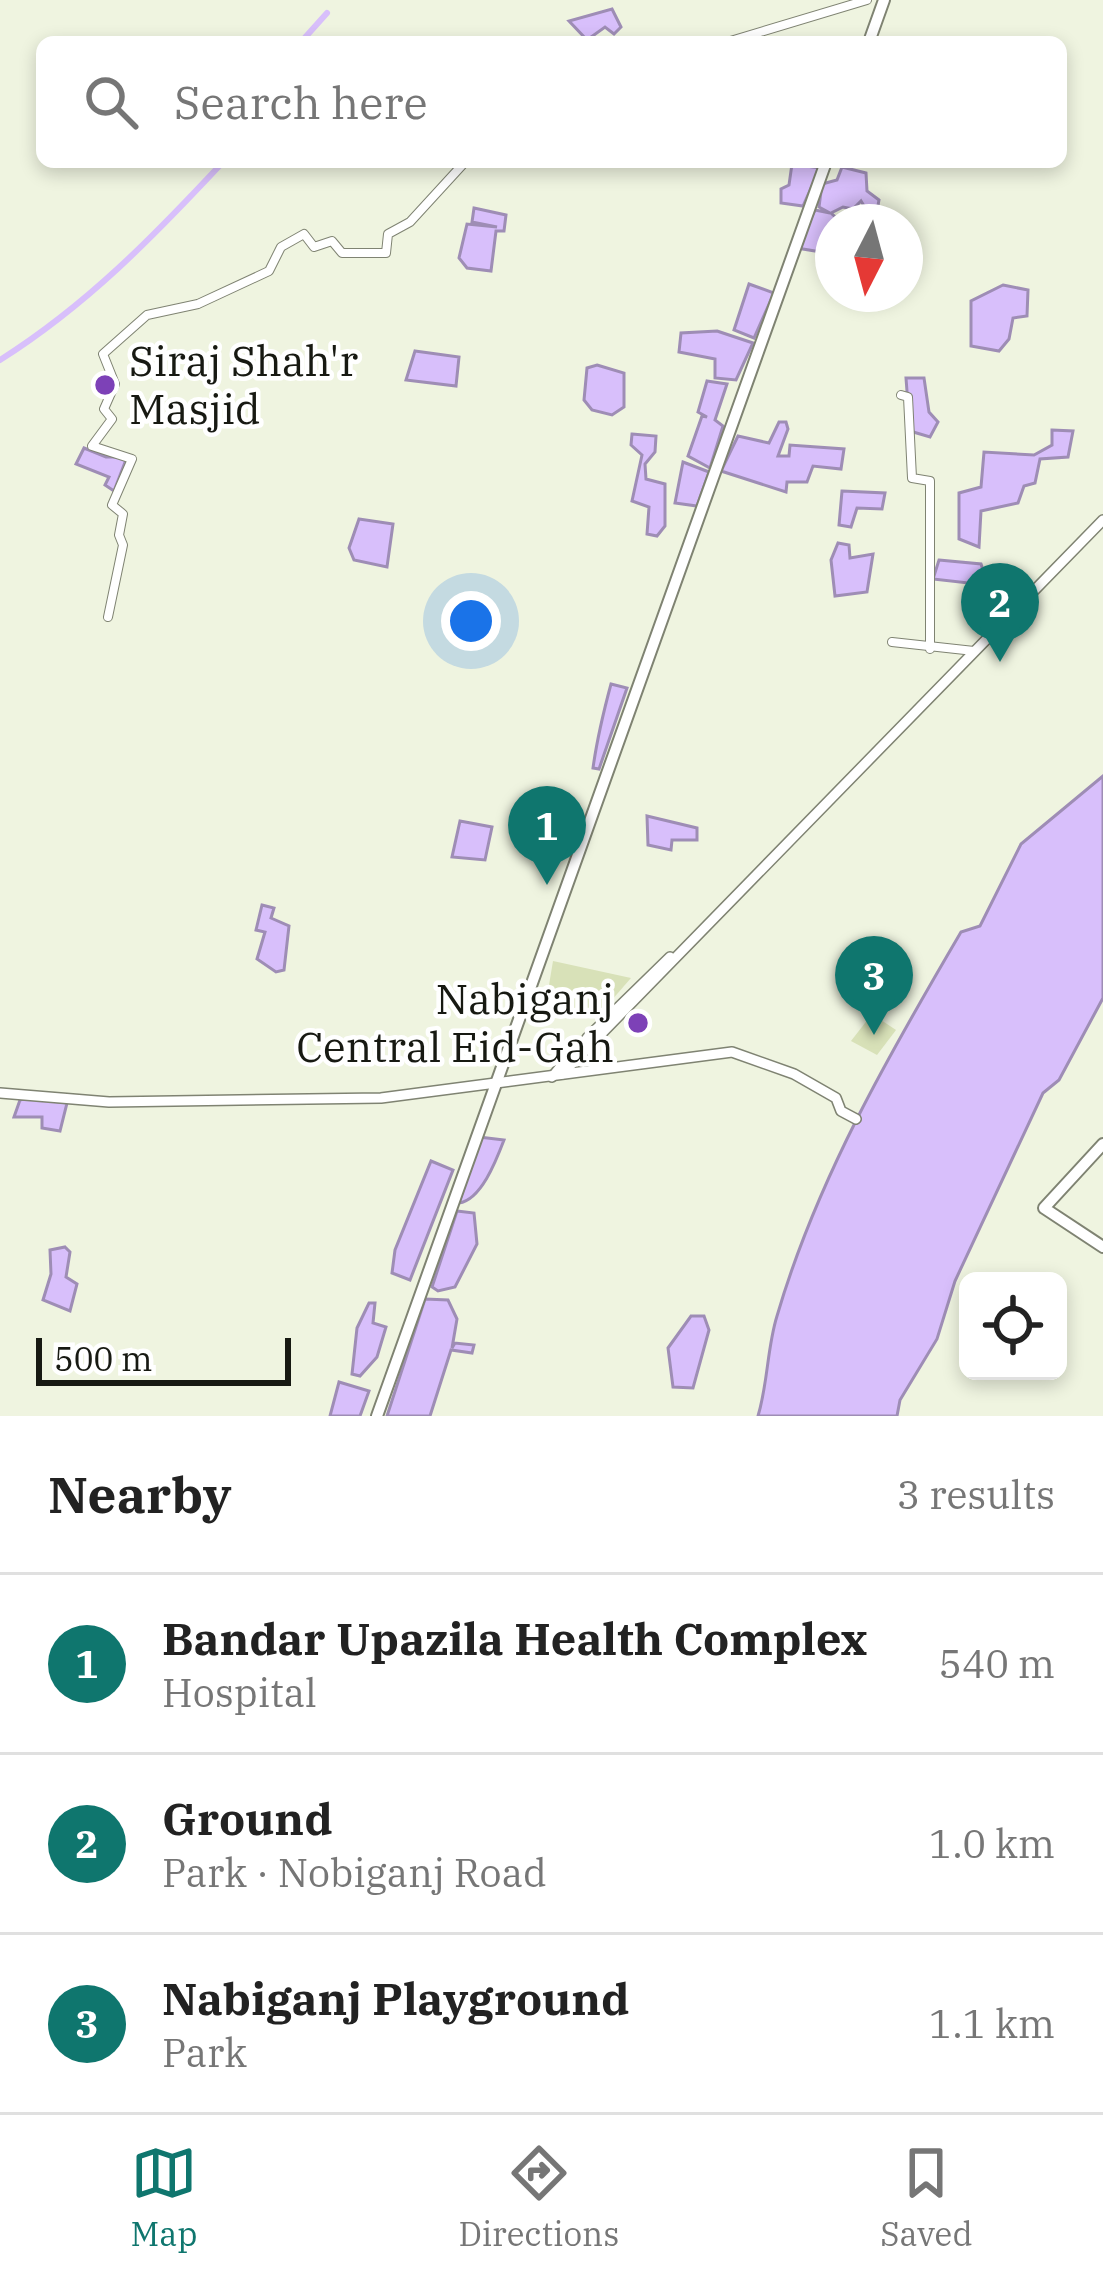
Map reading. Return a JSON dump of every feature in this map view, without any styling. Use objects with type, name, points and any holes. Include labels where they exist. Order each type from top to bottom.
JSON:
[{"type":"main road","points":[[871,36],[884,0]]},
{"type":"main road","points":[[377,1416],[824,168]]},
{"type":"main road","points":[[557,1076],[642,982],[689,946],[1103,515]]},
{"type":"main road","points":[[0,1094],[109,1102],[321,1100],[493,1088],[732,1052],[794,1074],[836,1098],[839,1109],[856,1119]]},
{"type":"main road","points":[[1103,1144],[1044,1205],[1068,1228],[1103,1247]]},
{"type":"street","points":[[747,36],[867,0]]},
{"type":"street","points":[[108,617],[123,545],[123,514],[112,505],[132,459],[92,446],[112,419],[104,409],[115,384],[104,354],[148,315],[198,304],[270,271],[281,247],[304,234],[314,247],[332,241],[342,253],[386,254],[388,234],[410,222],[460,168]]},
{"type":"street","points":[[901,395],[908,397],[911,410],[912,478],[930,481],[930,649]]},
{"type":"street","points":[[892,642],[971,651]]},
{"type":"green space","points":[[553,961],[631,978],[597,1017],[545,1009]]},
{"type":"green space","points":[[872,1014],[896,1030],[877,1055],[851,1041]]},
{"type":"shaded area","points":[[612,9],[621,27],[614,34],[605,27],[583,36],[569,21]]},
{"type":"shaded area","points":[[791,168],[820,168],[803,206],[781,203],[781,189],[789,185]]},
{"type":"shaded area","points":[[842,168],[866,173],[867,191],[878,204],[819,204],[822,184],[837,180]]},
{"type":"shaded area","points":[[474,208],[506,215],[504,231],[496,231],[491,271],[467,268],[459,258],[467,224],[497,227],[472,222]]},
{"type":"shaded area","points":[[815,210],[815,251],[797,248]]},
{"type":"shaded area","points":[[749,284],[774,293],[754,338],[734,330]]},
{"type":"shaded area","points":[[1003,285],[1028,290],[1027,316],[1013,318],[1009,339],[999,351],[971,346],[971,301]]},
{"type":"shaded area","points":[[717,331],[753,343],[736,380],[715,378],[715,359],[679,352],[681,333]]},
{"type":"shaded area","points":[[415,351],[459,357],[456,386],[406,380]]},
{"type":"shaded area","points":[[597,365],[624,373],[624,407],[612,415],[592,410],[584,400],[587,368]]},
{"type":"shaded area","points":[[906,378],[924,378],[929,412],[938,422],[930,437],[910,431]]},
{"type":"shaded area","points":[[707,381],[727,384],[715,420],[723,426],[710,468],[688,456],[702,416],[707,417],[698,412]]},
{"type":"shaded area","points":[[779,422],[786,422],[788,429],[778,456],[789,456],[790,445],[844,449],[841,469],[813,466],[807,482],[787,482],[786,492],[721,471],[738,436],[769,443]]},
{"type":"shaded area","points":[[1052,430],[1073,431],[1068,457],[1040,459],[1035,483],[1024,486],[1018,503],[981,511],[979,547],[959,539],[959,493],[981,487],[984,452],[1034,455],[1052,445]]},
{"type":"shaded area","points":[[632,434],[656,436],[655,452],[645,464],[646,479],[665,484],[665,526],[657,536],[647,534],[649,507],[632,501],[642,455],[631,445]]},
{"type":"shaded area","points":[[84,448],[106,457],[127,457],[114,491],[105,485],[109,477],[76,464]]},
{"type":"shaded area","points":[[683,462],[709,472],[697,506],[675,503]]},
{"type":"shaded area","points":[[842,491],[885,493],[882,509],[857,508],[851,527],[839,525]]},
{"type":"shaded area","points":[[359,519],[393,524],[387,567],[354,560],[349,548]]},
{"type":"shaded area","points":[[838,543],[849,545],[850,558],[873,554],[867,592],[835,596],[831,560]]},
{"type":"shaded area","points":[[939,560],[981,564],[990,590],[982,594],[985,613],[968,612],[969,583],[933,579]]},
{"type":"shaded area","points":[[611,684],[627,688],[599,769],[593,768],[601,725]]},
{"type":"shaded area","points":[[1103,776],[1103,998],[1059,1080],[1043,1093],[955,1281],[937,1339],[900,1400],[897,1416],[758,1416],[774,1328],[793,1265],[834,1166],[961,932],[980,926],[1021,844]]},
{"type":"shaded area","points":[[647,816],[697,828],[697,840],[672,840],[671,850],[648,845]]},
{"type":"shaded area","points":[[460,821],[492,827],[485,860],[452,857]]},
{"type":"shaded area","points":[[262,905],[274,908],[271,918],[289,926],[284,970],[276,972],[257,959],[265,932],[256,930]]},
{"type":"shaded area","points":[[20,1100],[67,1103],[60,1131],[42,1128],[42,1117],[14,1117]]},
{"type":"shaded area","points":[[479,1137],[504,1140],[481,1187],[459,1203]]},
{"type":"shaded area","points":[[431,1161],[453,1170],[410,1280],[392,1273],[395,1250]]},
{"type":"shaded area","points":[[457,1211],[474,1213],[477,1244],[455,1287],[438,1291],[432,1287]]},
{"type":"shaded area","points":[[65,1247],[70,1252],[66,1277],[77,1284],[70,1311],[43,1300],[51,1274],[50,1250]]},
{"type":"shaded area","points":[[425,1299],[448,1300],[457,1319],[452,1348],[455,1343],[474,1345],[472,1353],[451,1350],[430,1416],[387,1416]]},
{"type":"shaded area","points":[[369,1303],[375,1303],[373,1323],[386,1327],[377,1357],[360,1376],[352,1374],[357,1328]]},
{"type":"shaded area","points":[[691,1316],[704,1316],[709,1330],[693,1388],[673,1387],[668,1348]]},
{"type":"shaded area","points":[[339,1382],[369,1391],[360,1416],[330,1416]]},
{"type":"waterway","points":[[306,36],[327,13]]},
{"type":"waterway","points":[[0,360],[90,293],[217,168]]},
{"type":"place","name":"Siraj Shah'r Masjid","points":[[105,385]]},
{"type":"place","name":"Ground","points":[[1000,662]]},
{"type":"place","name":"Bandar Upazila Health Complex","points":[[547,885]]},
{"type":"place","name":"Nabiganj Central Eid-Gah","points":[[638,1023]]},
{"type":"place","name":"Nabiganj Playground","points":[[874,1035]]}]
